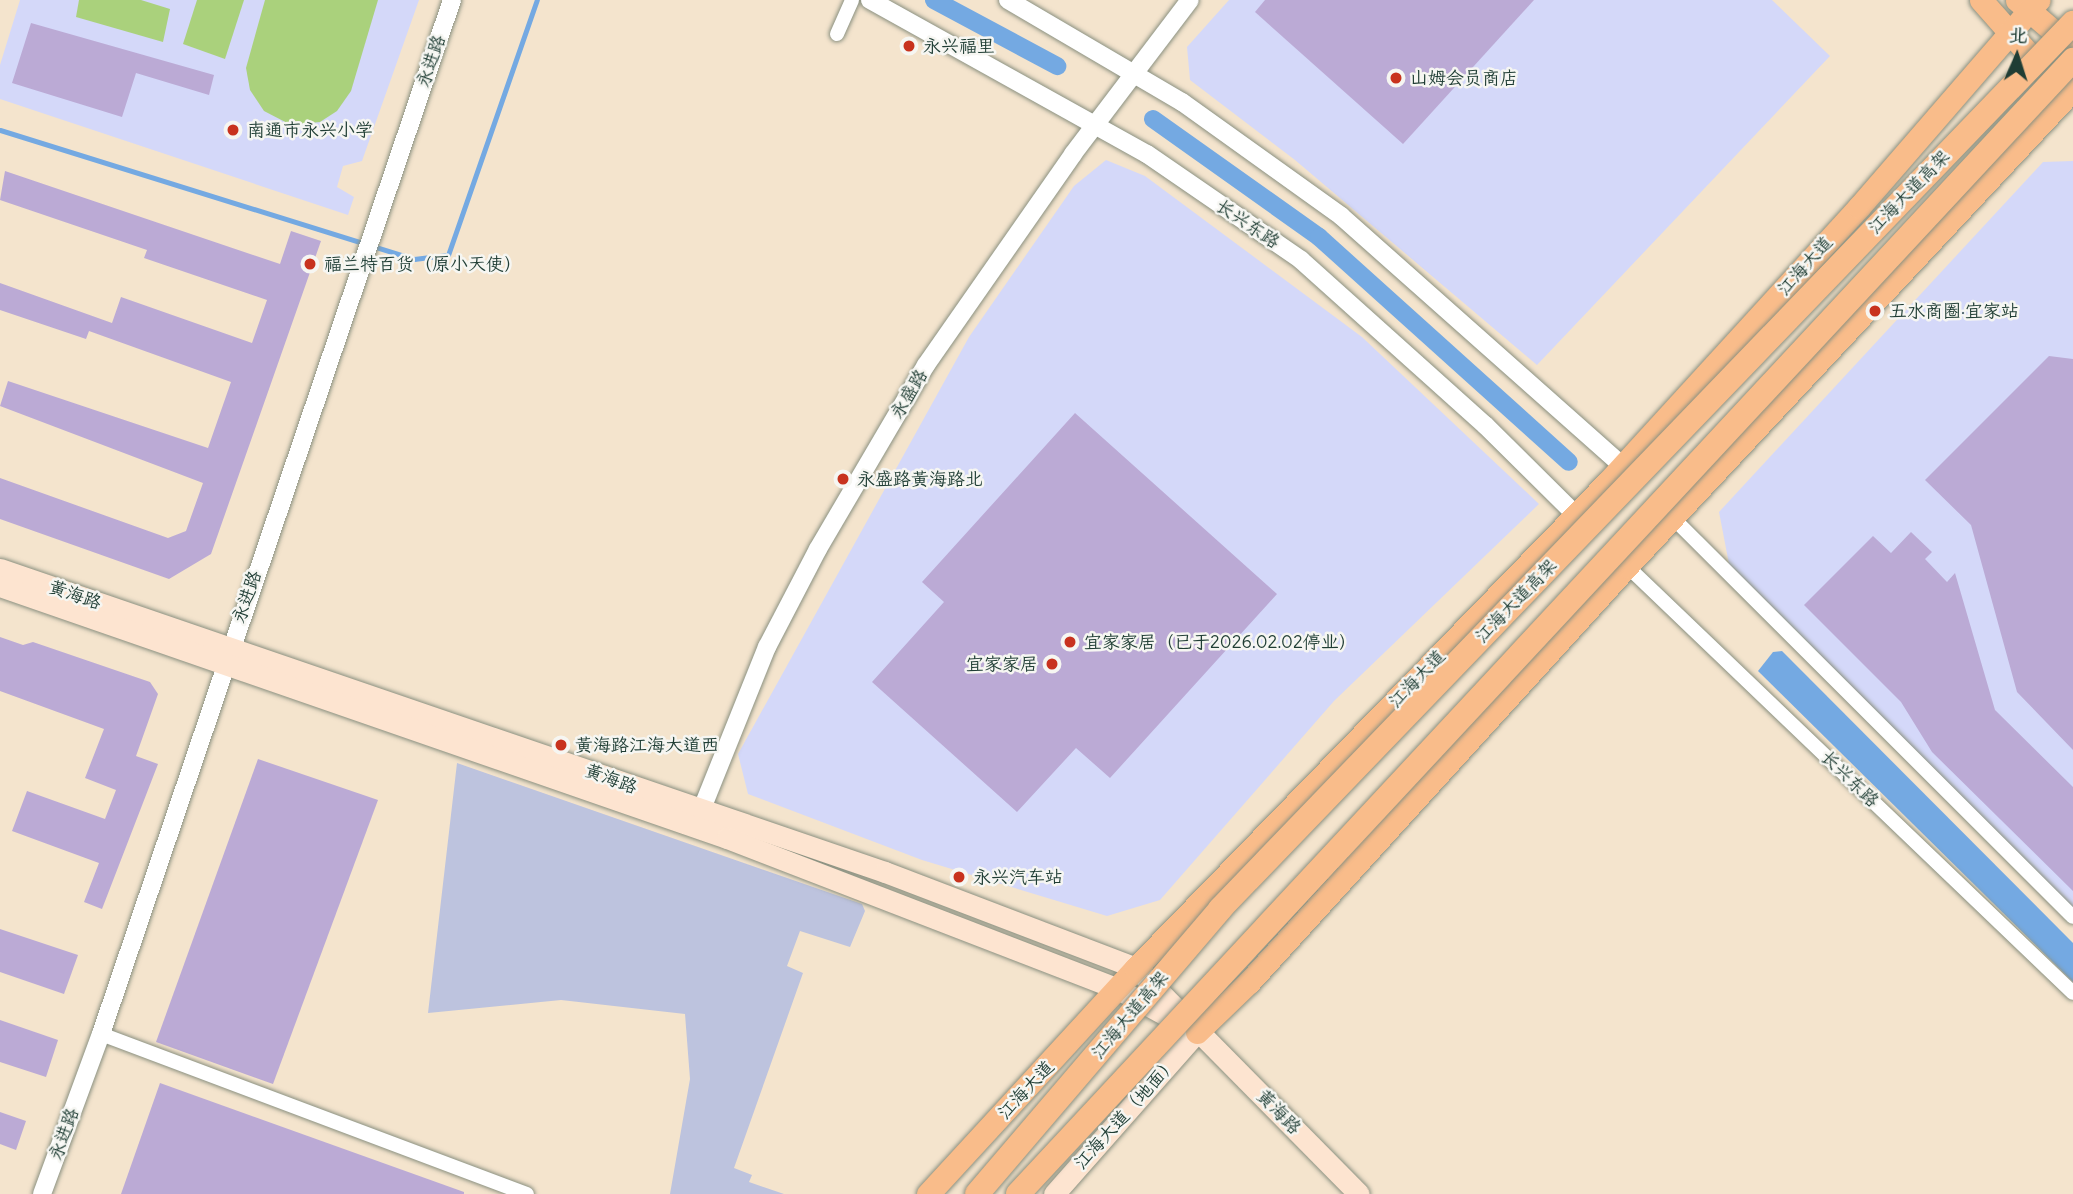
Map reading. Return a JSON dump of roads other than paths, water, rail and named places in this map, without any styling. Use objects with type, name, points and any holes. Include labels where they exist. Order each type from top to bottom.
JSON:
[{"type":"highway","name":"江海大道高架","points":[[977,1194],[1220,909],[2073,23]]},
{"type":"highway","name":"江海大道高架","points":[[1018,1194],[2073,60]]},
{"type":"main road","points":[[1197,1032],[1249,982],[1672,517],[2070,96],[2008,34],[1981,0]]},
{"type":"main road","points":[[2028,3],[2073,48]]},
{"type":"main road","name":"江海大道","points":[[928,1194],[1136,968],[1623,466],[1859,207],[2008,34],[2028,3]]},
{"type":"main road","name":"黄海路","points":[[0,569],[227,654],[698,819],[1118,989],[1197,1032]]},
{"type":"main road","name":"黄海路","points":[[0,586],[227,654]]},
{"type":"main road","name":"黄海路","points":[[698,819],[885,872],[1136,968],[1359,1194]]},
{"type":"main road","name":"江海大道（地面）","points":[[1054,1194],[1197,1032]]},
{"type":"street","name":"永进路","points":[[42,1194],[101,1034],[227,654],[452,0]]},
{"type":"street","points":[[837,34],[852,0]]},
{"type":"street","name":"长兴东路","points":[[870,0],[1147,154],[1301,260],[1485,425],[1576,516]]},
{"type":"street","points":[[1008,0],[1133,71],[1341,216],[1623,466]]},
{"type":"street","name":"永盛路","points":[[698,819],[767,647],[818,549],[926,365],[1133,71],[1190,0]]},
{"type":"street","points":[[1672,517],[2073,917]]},
{"type":"street","name":"长兴东路","points":[[1627,566],[2073,993]]},
{"type":"street","points":[[101,1034],[527,1194]]},
{"type":"water","points":[[1782,651],[2073,943],[2073,982],[1758,671],[1773,652]]},
{"type":"waterway","points":[[0,130],[414,259],[448,255],[537,0]]},
{"type":"waterway","points":[[934,0],[1057,66]]},
{"type":"waterway","points":[[1153,119],[1319,237],[1569,462]]},
{"type":"place","name":"永兴福里","points":[[909,46]]},
{"type":"place","name":"山姆会员商店","points":[[1396,78]]},
{"type":"place","name":"南通市永兴小学","points":[[233,130]]},
{"type":"place","name":"福兰特百货（原小天使）","points":[[310,264]]},
{"type":"place","name":"五水商圈·宜家站","points":[[1875,311]]},
{"type":"place","name":"永盛路黄海路北","points":[[843,479]]},
{"type":"place","name":"宜家家居（已于2026.02.02停业）","points":[[1070,642]]},
{"type":"place","name":"宜家家居","points":[[1052,664]]},
{"type":"place","name":"黄海路江海大道西","points":[[561,745]]},
{"type":"place","name":"永兴汽车站","points":[[959,877]]}]
